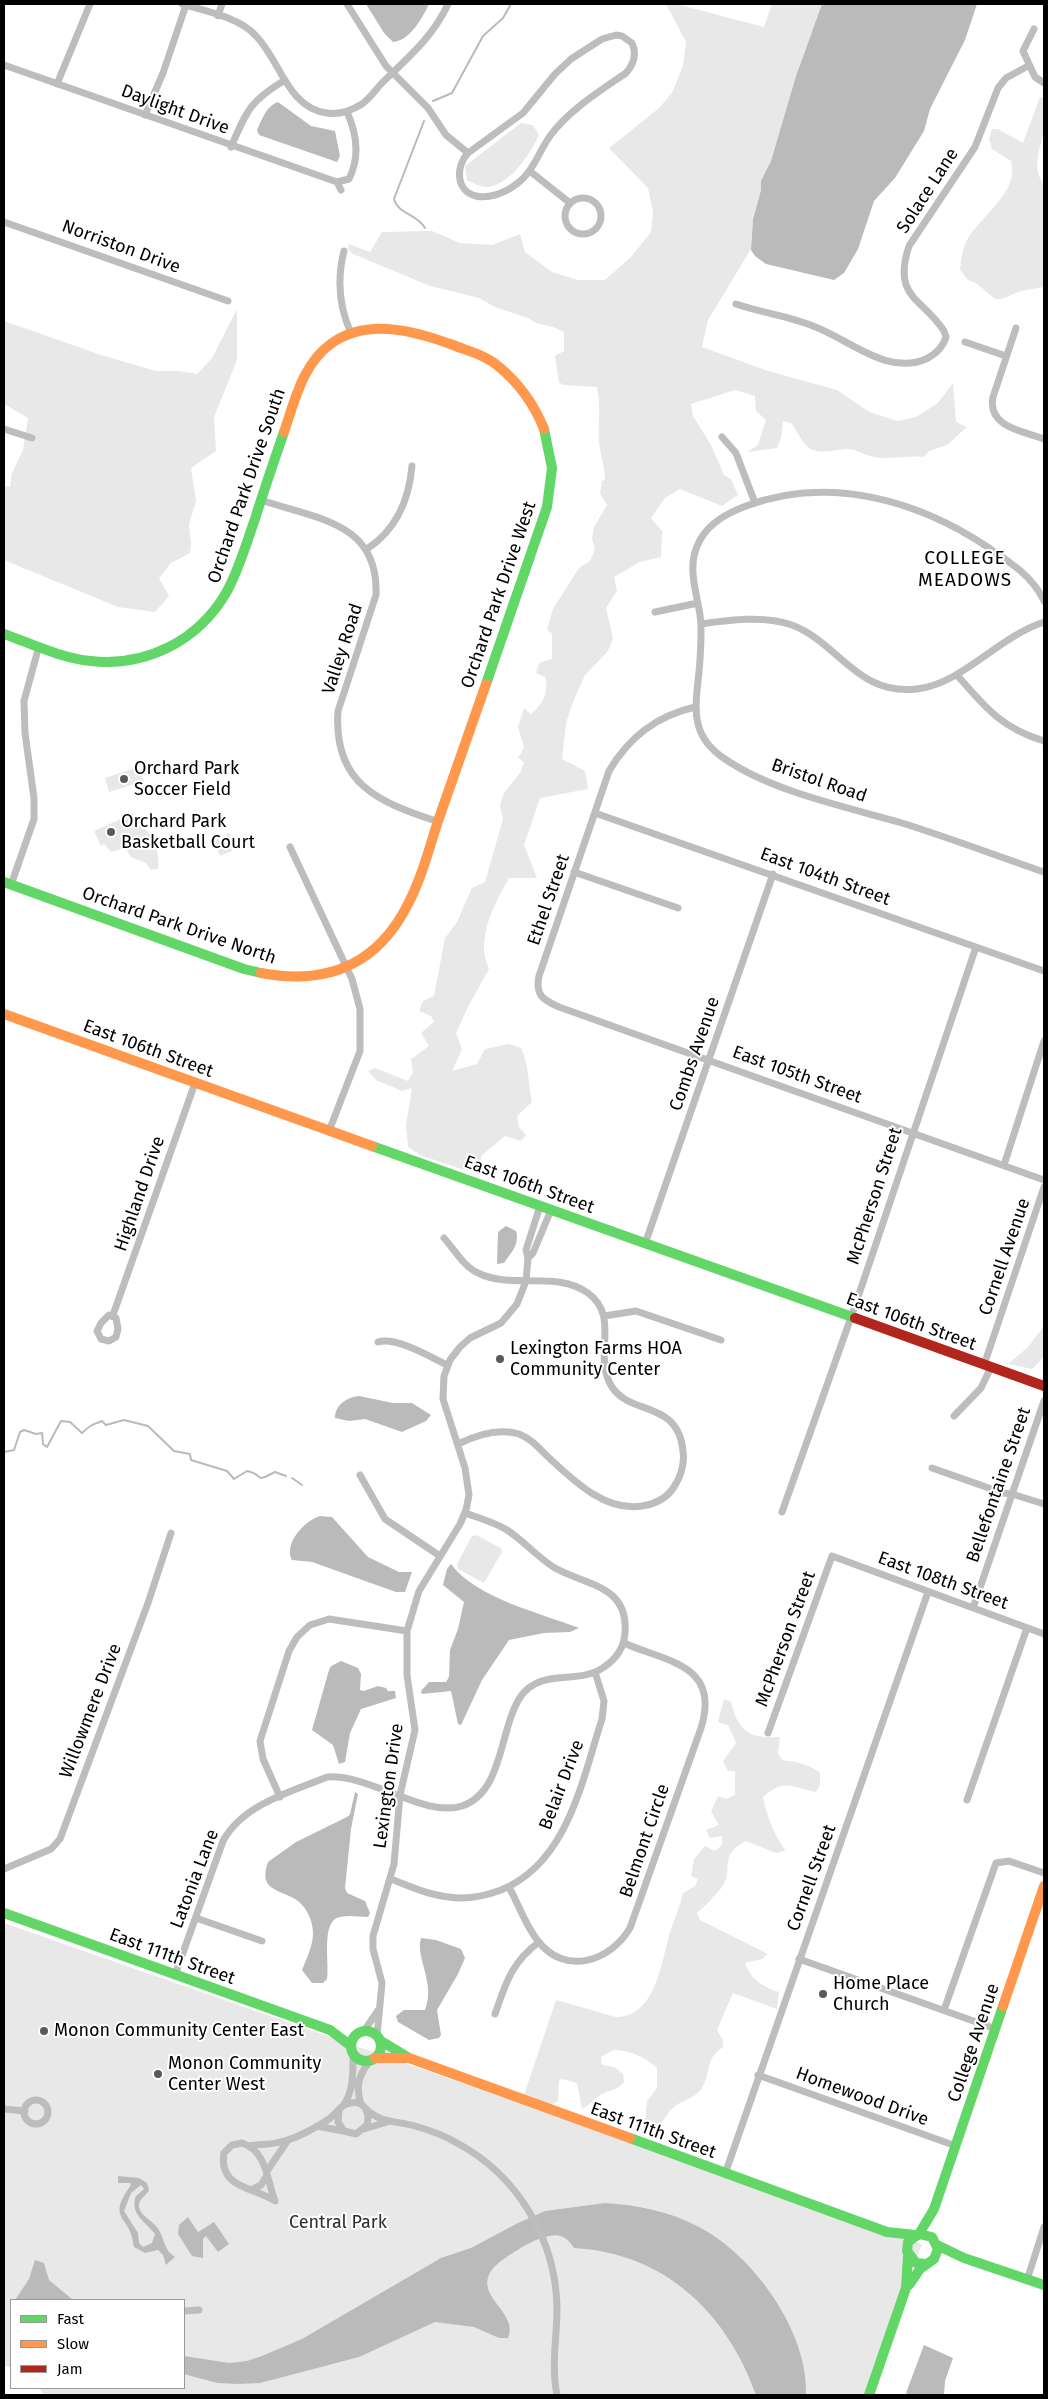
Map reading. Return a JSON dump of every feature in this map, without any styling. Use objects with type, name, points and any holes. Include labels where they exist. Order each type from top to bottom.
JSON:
[{"type":"street","points":[[57,84],[90,4]]},
{"type":"street","points":[[145,115],[164,73],[184,4],[237,23],[255,34],[297,98],[312,109],[331,114],[347,112],[365,102],[434,30],[448,4]]},
{"type":"street","points":[[218,16],[222,4]]},
{"type":"street","points":[[348,5],[392,73],[428,108],[446,135],[468,153]]},
{"type":"street","points":[[1034,29],[1023,51],[1028,66],[1035,77],[1044,83]]},
{"type":"street","points":[[616,35],[627,39],[634,46],[633,65],[626,73],[571,113],[550,137],[531,172],[509,189],[492,195],[476,196],[466,190],[459,174],[460,165],[468,153],[523,113],[555,74],[571,58],[602,39],[616,35]]},
{"type":"street","name":"Daylight Drive","points":[[4,65],[232,147],[336,182]]},
{"type":"street","name":"Solace Lane","points":[[736,304],[765,314],[810,324],[885,361],[910,364],[931,356],[940,349],[946,337],[940,324],[913,299],[907,287],[904,260],[909,246],[974,147],[998,88],[1006,78],[1028,66]]},
{"type":"street","points":[[232,147],[251,105],[263,93],[285,80]]},
{"type":"street","points":[[341,190],[336,182],[349,179],[354,169],[356,148],[347,112]]},
{"type":"street","points":[[531,172],[570,204]]},
{"type":"street","points":[[582,198],[596,203],[601,217],[596,229],[584,234],[570,228],[565,213],[570,204],[582,198]]},
{"type":"street","name":"Norriston Drive","points":[[4,222],[228,301]]},
{"type":"street","points":[[344,251],[340,270],[340,288],[344,315],[351,333]]},
{"type":"street","name":"Orchard Park Drive West","points":[[347,968],[383,940],[402,916],[414,894],[549,500],[552,476],[549,444],[543,424],[528,398],[509,374],[492,361],[410,331],[379,328],[351,333]]},
{"type":"street","points":[[1016,328],[993,397],[994,413],[1002,424],[1044,439]]},
{"type":"street","name":"Orchard Park Drive South","points":[[4,634],[82,659],[111,662],[150,657],[178,643],[205,623],[226,596],[244,554],[303,377],[325,350],[351,333]]},
{"type":"street","points":[[965,342],[1006,356]]},
{"type":"street","points":[[4,428],[32,438]]},
{"type":"street","points":[[722,437],[736,453],[755,503]]},
{"type":"street","points":[[261,500],[346,530],[368,549],[388,532],[400,513],[409,490],[412,466]]},
{"type":"street","name":"Bristol Road","points":[[1044,601],[1026,576],[1004,558],[960,529],[915,509],[870,497],[824,492],[791,495],[755,503],[719,519],[702,536],[694,554],[692,570],[701,624],[700,665],[694,707],[699,727],[712,748],[724,759],[754,774],[820,800],[930,832],[1044,872]]},
{"type":"street","name":"Valley Road","points":[[368,549],[377,577],[376,595],[338,711],[337,728],[340,749],[348,769],[365,789],[386,802],[439,822]]},
{"type":"street","points":[[655,612],[698,603]]},
{"type":"street","points":[[701,624],[768,620],[791,625],[810,634],[860,676],[888,687],[915,689],[930,687],[956,675],[1016,634],[1044,622]]},
{"type":"street","points":[[7,883],[34,819],[34,798],[25,733],[24,702],[39,646]]},
{"type":"street","points":[[956,675],[994,717],[1025,735],[1044,741]]},
{"type":"street","name":"Ethel Street","points":[[541,997],[538,991],[539,976],[609,771],[627,745],[649,725],[677,711],[694,707]]},
{"type":"street","name":"East 104th Street","points":[[594,813],[773,874],[1044,971]]},
{"type":"street","points":[[290,847],[347,968],[360,1010],[361,1046],[351,1078],[329,1131]]},
{"type":"street","points":[[574,872],[678,908]]},
{"type":"street","name":"Combs Avenue","points":[[645,1244],[773,874]]},
{"type":"street","name":"Orchard Park Drive North","points":[[7,883],[263,974],[295,977],[347,968]]},
{"type":"street","name":"McPherson Street","points":[[782,1512],[976,946]]},
{"type":"street","name":"East 105th Street","points":[[541,997],[559,1007],[1044,1180]]},
{"type":"street","name":"East 106th Street","points":[[4,1014],[1044,1386]]},
{"type":"street","points":[[1004,1165],[1044,1042]]},
{"type":"street","name":"Highland Drive","points":[[113,1315],[195,1083]]},
{"type":"street","name":"Cornell Avenue","points":[[954,1416],[980,1388],[1044,1187]]},
{"type":"street","name":"Lexington Drive","points":[[379,2038],[379,2009],[382,1982],[373,1949],[373,1936],[391,1879],[400,1795],[414,1730],[406,1675],[407,1631],[420,1591],[465,1513],[469,1488],[458,1444],[443,1399],[442,1385],[447,1365],[452,1356],[470,1338],[507,1318],[522,1297],[526,1281],[528,1258],[526,1250],[540,1206]]},
{"type":"street","name":"Lexington Drive","points":[[528,1258],[533,1253],[551,1210]]},
{"type":"street","points":[[444,1238],[477,1273],[494,1278],[575,1286],[590,1295],[604,1316],[606,1330],[603,1364],[614,1390],[626,1400],[666,1418],[679,1435],[684,1456],[682,1469],[675,1485],[666,1495],[648,1505],[633,1507],[598,1497],[576,1483],[530,1440],[511,1432],[496,1432],[458,1444]]},
{"type":"street","points":[[604,1316],[636,1311],[721,1340]]},
{"type":"street","points":[[378,1342],[390,1341],[401,1344],[447,1365]]},
{"type":"street","name":"Bellefontaine Street","points":[[973,1608],[1044,1401]]},
{"type":"street","points":[[932,1468],[1003,1493],[1044,1504]]},
{"type":"street","points":[[360,1475],[385,1519],[440,1556]]},
{"type":"street","points":[[465,1513],[497,1524],[554,1567],[599,1585],[613,1595],[624,1615],[626,1628],[624,1643],[610,1662],[595,1672]]},
{"type":"street","name":"Willowmere Drive","points":[[4,1868],[51,1849],[60,1839],[148,1603],[171,1533]]},
{"type":"street","name":"McPherson Street","points":[[768,1733],[832,1556]]},
{"type":"street","name":"East 108th Street","points":[[832,1556],[1044,1634]]},
{"type":"street","name":"Cornell Street","points":[[725,2174],[928,1592]]},
{"type":"street","points":[[280,1797],[263,1759],[260,1741],[289,1651],[297,1637],[310,1625],[329,1619],[407,1631]]},
{"type":"street","points":[[967,1800],[1027,1628]]},
{"type":"street","name":"Belmont Circle","points":[[509,1887],[531,1931],[539,1942],[548,1950],[563,1958],[586,1961],[604,1956],[624,1938],[630,1928],[704,1719],[706,1707],[699,1680],[692,1672],[680,1664],[624,1643]]},
{"type":"street","name":"Latonia Lane","points":[[175,1975],[226,1834],[248,1812],[327,1777],[339,1776],[351,1778],[438,1808],[464,1805],[479,1796],[489,1782],[518,1703],[527,1690],[541,1680],[550,1677],[595,1672]]},
{"type":"street","name":"Belair Drive","points":[[391,1879],[449,1897],[482,1896],[509,1887],[525,1878],[544,1861],[562,1832],[604,1714],[604,1701],[595,1672]]},
{"type":"street","points":[[944,2010],[996,1863],[1009,1861],[1044,1873]]},
{"type":"street","name":"College Avenue","points":[[917,2234],[926,2225],[934,2209],[1044,1886]]},
{"type":"street","name":"East 111th Street","points":[[4,1913],[330,2030],[362,2031]]},
{"type":"street","points":[[196,1918],[262,1941]]},
{"type":"street","points":[[495,2014],[511,1970],[525,1953],[539,1942]]},
{"type":"street","points":[[799,1959],[996,2029]]},
{"type":"street","name":"Lexington Drive","points":[[362,2031],[379,2009]]},
{"type":"street","name":"East 111th Street","points":[[330,2030],[352,2050]]},
{"type":"street","points":[[344,2131],[338,2122],[340,2109],[348,2099],[351,2085],[353,2039],[362,2031],[370,2031],[379,2038],[381,2050],[363,2070],[358,2080],[358,2096],[369,2119],[364,2130]]},
{"type":"street","name":"East 111th Street","points":[[379,2038],[409,2058],[725,2174],[887,2232],[917,2234]]},
{"type":"street","points":[[352,2050],[361,2060],[374,2059]]},
{"type":"street","name":"East 111th Street","points":[[374,2059],[409,2058]]},
{"type":"street","name":"Homewood Drive","points":[[758,2075],[956,2146]]},
{"type":"street","points":[[249,2146],[288,2140],[316,2126],[352,2102],[363,2106],[372,2115],[428,2130],[464,2147],[495,2170],[524,2204],[540,2232],[550,2258],[556,2300],[554,2354],[557,2395]]},
{"type":"street","points":[[4,2109],[25,2112]]},
{"type":"street","points":[[316,2126],[331,2127],[356,2134],[390,2121]]},
{"type":"street","points":[[251,2190],[261,2185],[288,2140]]},
{"type":"street","points":[[242,2143],[249,2146],[260,2156],[267,2173],[275,2202],[265,2194],[242,2188],[230,2178],[224,2166],[223,2158],[226,2149],[232,2144],[242,2143]]},
{"type":"street","name":"College Avenue","points":[[934,2209],[936,2242]]},
{"type":"street","points":[[1027,2280],[1044,2228]]},
{"type":"street","name":"East 111th Street","points":[[887,2232],[898,2240],[907,2254]]},
{"type":"street","points":[[906,2288],[908,2242],[917,2234],[928,2234],[936,2242],[964,2258],[1044,2285]]},
{"type":"street","points":[[869,2395],[906,2288],[915,2274],[937,2254],[936,2242]]},
{"type":"street","points":[[907,2254],[916,2263],[964,2258]]},
{"type":"street","points":[[185,2311],[199,2310]]},
{"type":"green space","points":[[666,4],[676,4],[764,27],[772,4],[822,4],[796,76],[771,161],[762,181],[753,218],[751,249],[708,320],[702,347],[768,371],[837,390],[869,412],[897,421],[916,417],[938,403],[953,383],[956,422],[967,427],[947,445],[929,451],[924,457],[880,458],[851,449],[822,452],[813,450],[803,442],[791,423],[783,421],[781,438],[777,448],[747,452],[758,445],[766,420],[756,411],[755,396],[735,390],[691,404],[693,416],[711,445],[724,475],[731,479],[738,495],[722,506],[680,489],[665,498],[651,518],[662,531],[661,557],[640,562],[614,577],[617,591],[606,608],[613,638],[608,651],[585,675],[566,723],[562,759],[585,771],[588,789],[540,798],[524,845],[537,878],[509,878],[503,888],[492,911],[485,934],[485,958],[489,969],[456,1033],[462,1049],[452,1071],[477,1064],[485,1049],[509,1044],[521,1048],[527,1067],[532,1102],[517,1116],[519,1127],[526,1135],[521,1141],[505,1136],[481,1156],[481,1167],[467,1171],[420,1155],[408,1147],[406,1125],[412,1088],[402,1091],[376,1080],[368,1071],[375,1068],[408,1081],[413,1072],[411,1059],[429,1046],[421,1033],[434,1022],[431,1016],[419,1011],[423,1001],[434,996],[445,938],[457,922],[472,888],[485,882],[503,819],[500,805],[504,793],[520,773],[524,762],[518,758],[524,748],[518,727],[524,708],[531,714],[544,698],[546,688],[545,677],[536,673],[539,663],[552,659],[552,634],[547,629],[553,609],[579,568],[590,561],[595,549],[592,539],[594,527],[607,505],[600,494],[602,481],[605,480],[599,441],[598,394],[597,387],[563,385],[559,382],[555,356],[564,351],[564,332],[495,307],[479,298],[430,286],[353,254],[348,249],[349,244],[370,252],[382,232],[432,231],[460,243],[492,245],[520,234],[525,252],[552,272],[578,280],[605,280],[631,257],[651,232],[653,212],[648,188],[609,148],[658,109],[672,93],[683,66],[686,42]]},
{"type":"green space","points":[[1040,97],[1044,98],[1045,119],[1037,165],[1044,185],[1044,287],[1021,291],[1001,299],[995,299],[976,283],[968,280],[960,270],[962,254],[967,240],[973,231],[998,203],[1010,183],[1011,161],[992,149],[989,139],[992,129],[998,129],[1023,143]]},
{"type":"green space","points":[[521,123],[533,125],[539,135],[531,150],[514,172],[500,183],[490,187],[480,186],[467,180],[465,166]]},
{"type":"green space","points":[[237,309],[237,360],[214,417],[216,451],[191,468],[196,501],[189,525],[190,553],[171,563],[159,578],[169,596],[155,612],[118,607],[4,560],[4,486],[10,487],[12,473],[23,450],[28,418],[4,404],[4,321],[101,355],[156,371],[180,371],[197,374],[212,358]]},
{"type":"green space","name":"Orchard Park Soccer Field","points":[[138,767],[144,781],[109,792],[105,778]]},
{"type":"green space","points":[[123,818],[139,823],[151,836],[159,861],[158,869],[151,870],[146,863],[131,857],[125,848],[111,852],[104,844],[101,846],[94,831]]},
{"type":"green space","points":[[229,833],[234,844],[230,846],[232,851],[220,856],[214,842]]},
{"type":"green space","points":[[1044,1326],[1044,1357],[1032,1369],[1008,1364],[1027,1348]]},
{"type":"green space","points":[[476,1535],[501,1548],[502,1552],[484,1583],[458,1569],[457,1564],[472,1536]]},
{"type":"green space","points":[[724,1699],[731,1702],[737,1720],[746,1731],[760,1736],[780,1737],[778,1753],[782,1760],[807,1765],[820,1773],[820,1785],[816,1792],[794,1786],[783,1786],[763,1797],[766,1810],[778,1839],[786,1850],[776,1853],[746,1841],[737,1847],[729,1857],[726,1880],[722,1887],[697,1913],[700,1920],[768,1954],[762,1959],[745,1963],[754,1979],[779,1992],[777,2009],[733,1993],[717,2030],[723,2040],[723,2047],[713,2056],[702,2088],[696,2095],[673,2108],[659,2126],[652,2130],[645,2121],[647,2101],[657,2088],[657,2068],[644,2058],[621,2050],[614,2050],[601,2057],[602,2065],[614,2067],[623,2074],[624,2082],[617,2088],[599,2096],[582,2109],[577,2083],[562,2079],[559,2081],[558,2101],[551,2105],[523,2098],[556,2000],[616,2017],[629,2015],[640,2008],[655,1986],[683,1893],[695,1886],[698,1879],[691,1876],[694,1859],[705,1846],[715,1851],[722,1845],[722,1836],[710,1838],[706,1830],[719,1825],[711,1811],[718,1796],[726,1799],[735,1795],[735,1771],[728,1771],[723,1761],[736,1743],[728,1725],[718,1722]]},
{"type":"green space","name":"Central Park","points":[[4,1923],[922,2244],[865,2395],[44,2395],[40,2389],[185,2389],[185,2299],[10,2299],[10,2368],[4,2365]]},
{"type":"shaded area","points":[[366,4],[429,4],[410,33],[399,41],[393,42],[384,33]]},
{"type":"shaded area","points":[[822,4],[977,4],[965,40],[930,109],[924,131],[895,178],[874,201],[858,249],[844,273],[834,280],[766,264],[755,256],[751,250],[753,219],[761,190],[761,181],[771,161],[796,76]]},
{"type":"shaded area","points":[[278,102],[311,126],[335,131],[340,156],[337,162],[259,135],[257,130],[265,114],[270,107]]},
{"type":"shaded area","points":[[506,1226],[516,1231],[517,1240],[504,1263],[497,1264],[498,1232]]},
{"type":"shaded area","points":[[359,1396],[393,1403],[412,1403],[431,1415],[426,1421],[402,1432],[365,1419],[349,1421],[335,1418],[337,1409],[342,1402]]},
{"type":"shaded area","points":[[320,1516],[332,1517],[368,1557],[399,1572],[412,1572],[405,1592],[396,1592],[312,1562],[292,1560],[290,1547],[293,1540],[302,1527]]},
{"type":"shaded area","points":[[451,1564],[462,1576],[492,1595],[579,1628],[570,1632],[544,1633],[509,1640],[482,1680],[461,1725],[458,1724],[451,1691],[422,1694],[421,1691],[429,1682],[446,1682],[449,1677],[450,1650],[458,1629],[464,1602],[443,1585],[447,1569]]},
{"type":"shaded area","points":[[341,1661],[358,1668],[361,1674],[360,1690],[364,1691],[378,1686],[386,1688],[388,1691],[395,1691],[396,1698],[361,1709],[350,1733],[345,1762],[339,1764],[333,1745],[312,1730],[329,1670],[331,1666]]},
{"type":"shaded area","points":[[355,1792],[358,1794],[351,1829],[345,1888],[347,1893],[365,1901],[370,1913],[368,1917],[343,1916],[334,1920],[328,1935],[327,1979],[323,1983],[312,1983],[302,1970],[313,1938],[313,1928],[310,1919],[306,1909],[299,1902],[271,1887],[268,1883],[266,1871],[268,1862],[296,1842],[347,1817],[350,1814]]},
{"type":"shaded area","points":[[421,1938],[436,1940],[461,1949],[465,1958],[437,2010],[441,2035],[439,2038],[429,2040],[398,2022],[396,2016],[404,2010],[425,2010],[428,1990],[421,1954]]},
{"type":"shaded area","points":[[118,2176],[139,2178],[147,2183],[149,2190],[141,2200],[139,2207],[142,2214],[157,2227],[167,2248],[175,2257],[166,2265],[163,2255],[158,2250],[145,2253],[134,2247],[129,2228],[120,2212],[120,2205],[131,2185],[130,2183],[118,2183]],"holes":[[[141,2185],[144,2189],[136,2196],[135,2208],[140,2217],[155,2234],[152,2243],[143,2247],[139,2243],[138,2233],[124,2211],[131,2193]]]},
{"type":"shaded area","points":[[605,2203],[629,2205],[675,2216],[718,2238],[738,2255],[756,2275],[773,2297],[787,2321],[798,2346],[804,2371],[806,2395],[756,2395],[744,2365],[728,2338],[710,2314],[688,2293],[664,2275],[637,2262],[607,2252],[574,2248],[567,2239],[557,2235],[527,2244],[493,2268],[488,2279],[488,2289],[506,2318],[510,2328],[508,2338],[499,2338],[474,2327],[435,2322],[359,2357],[260,2383],[217,2383],[185,2374],[185,2356],[229,2363],[247,2361],[262,2356],[302,2339],[441,2258],[471,2248],[545,2211]]},
{"type":"shaded area","points":[[188,2217],[198,2232],[214,2222],[229,2244],[218,2252],[206,2236],[203,2239],[203,2258],[192,2256],[178,2234],[179,2225]]},
{"type":"shaded area","points":[[35,2260],[44,2263],[49,2280],[72,2299],[16,2299],[29,2279]]},
{"type":"shaded area","points":[[924,2345],[953,2358],[945,2381],[944,2395],[909,2395],[906,2393]]},
{"type":"waterway","points":[[433,101],[452,93],[483,36],[503,18],[511,4]]},
{"type":"waterway","points":[[424,121],[394,199],[399,208],[422,223],[425,228]]},
{"type":"waterway","points":[[4,1452],[14,1450],[20,1432],[24,1430],[36,1434],[42,1433],[43,1444],[47,1447],[61,1421],[70,1422],[82,1433],[91,1425],[102,1421],[106,1425],[124,1420],[148,1426],[174,1451],[190,1454],[191,1460],[227,1471],[234,1479],[247,1471],[260,1478],[275,1472],[286,1476]]},
{"type":"waterway","points":[[292,1478],[302,1485]]},
{"type":"traffic: fast","points":[[486,684],[547,507],[552,468],[544,429]]},
{"type":"traffic: fast","points":[[4,634],[69,657],[111,662],[151,655],[185,637],[201,625],[214,610],[231,584],[284,432]]},
{"type":"traffic: fast","points":[[4,882],[244,969],[261,973]]},
{"type":"traffic: fast","points":[[372,1146],[855,1318]]},
{"type":"traffic: fast","points":[[4,1913],[330,2030],[351,2046]]},
{"type":"traffic: fast","points":[[919,2234],[934,2209],[1003,2006]]},
{"type":"traffic: fast","points":[[366,2031],[377,2035],[381,2046],[377,2057],[366,2061],[355,2057],[351,2046],[355,2035],[366,2031]]},
{"type":"traffic: fast","points":[[381,2041],[406,2056]]},
{"type":"traffic: fast","points":[[630,2138],[887,2232],[915,2235]]},
{"type":"traffic: fast","points":[[909,2285],[920,2269],[934,2259],[938,2249],[932,2237],[919,2234],[908,2242],[907,2251],[916,2263],[926,2264]]},
{"type":"traffic: fast","points":[[937,2245],[964,2258],[1044,2285]]},
{"type":"traffic: fast","points":[[869,2395],[906,2288],[908,2256]]},
{"type":"traffic: slow","points":[[284,432],[301,383],[322,351],[346,335],[377,329],[392,329],[423,335],[488,359],[506,373],[519,387],[536,411],[544,429]]},
{"type":"traffic: slow","points":[[261,973],[284,976],[306,976],[327,973],[364,957],[394,927],[407,906],[421,875],[486,684]]},
{"type":"traffic: slow","points":[[4,1014],[372,1146]]},
{"type":"traffic: slow","points":[[1003,2006],[1044,1886]]},
{"type":"traffic: slow","points":[[375,2058],[409,2058],[630,2138]]},
{"type":"traffic: jam","points":[[855,1318],[1044,1386]]},
{"type":"place","name":"Orchard Park Soccer Field","points":[[124,779]]},
{"type":"place","name":"Orchard Park Basketball Court","points":[[111,832]]},
{"type":"place","name":"Lexington Farms HOA Community Center","points":[[500,1359]]},
{"type":"place","name":"Home Place Church","points":[[823,1994]]},
{"type":"place","name":"Monon Community Center East","points":[[44,2031]]},
{"type":"place","name":"Monon Community Center West","points":[[158,2074]]},
{"type":"district","name":"COLLEGE MEADOWS","points":[[965,570]]}]
